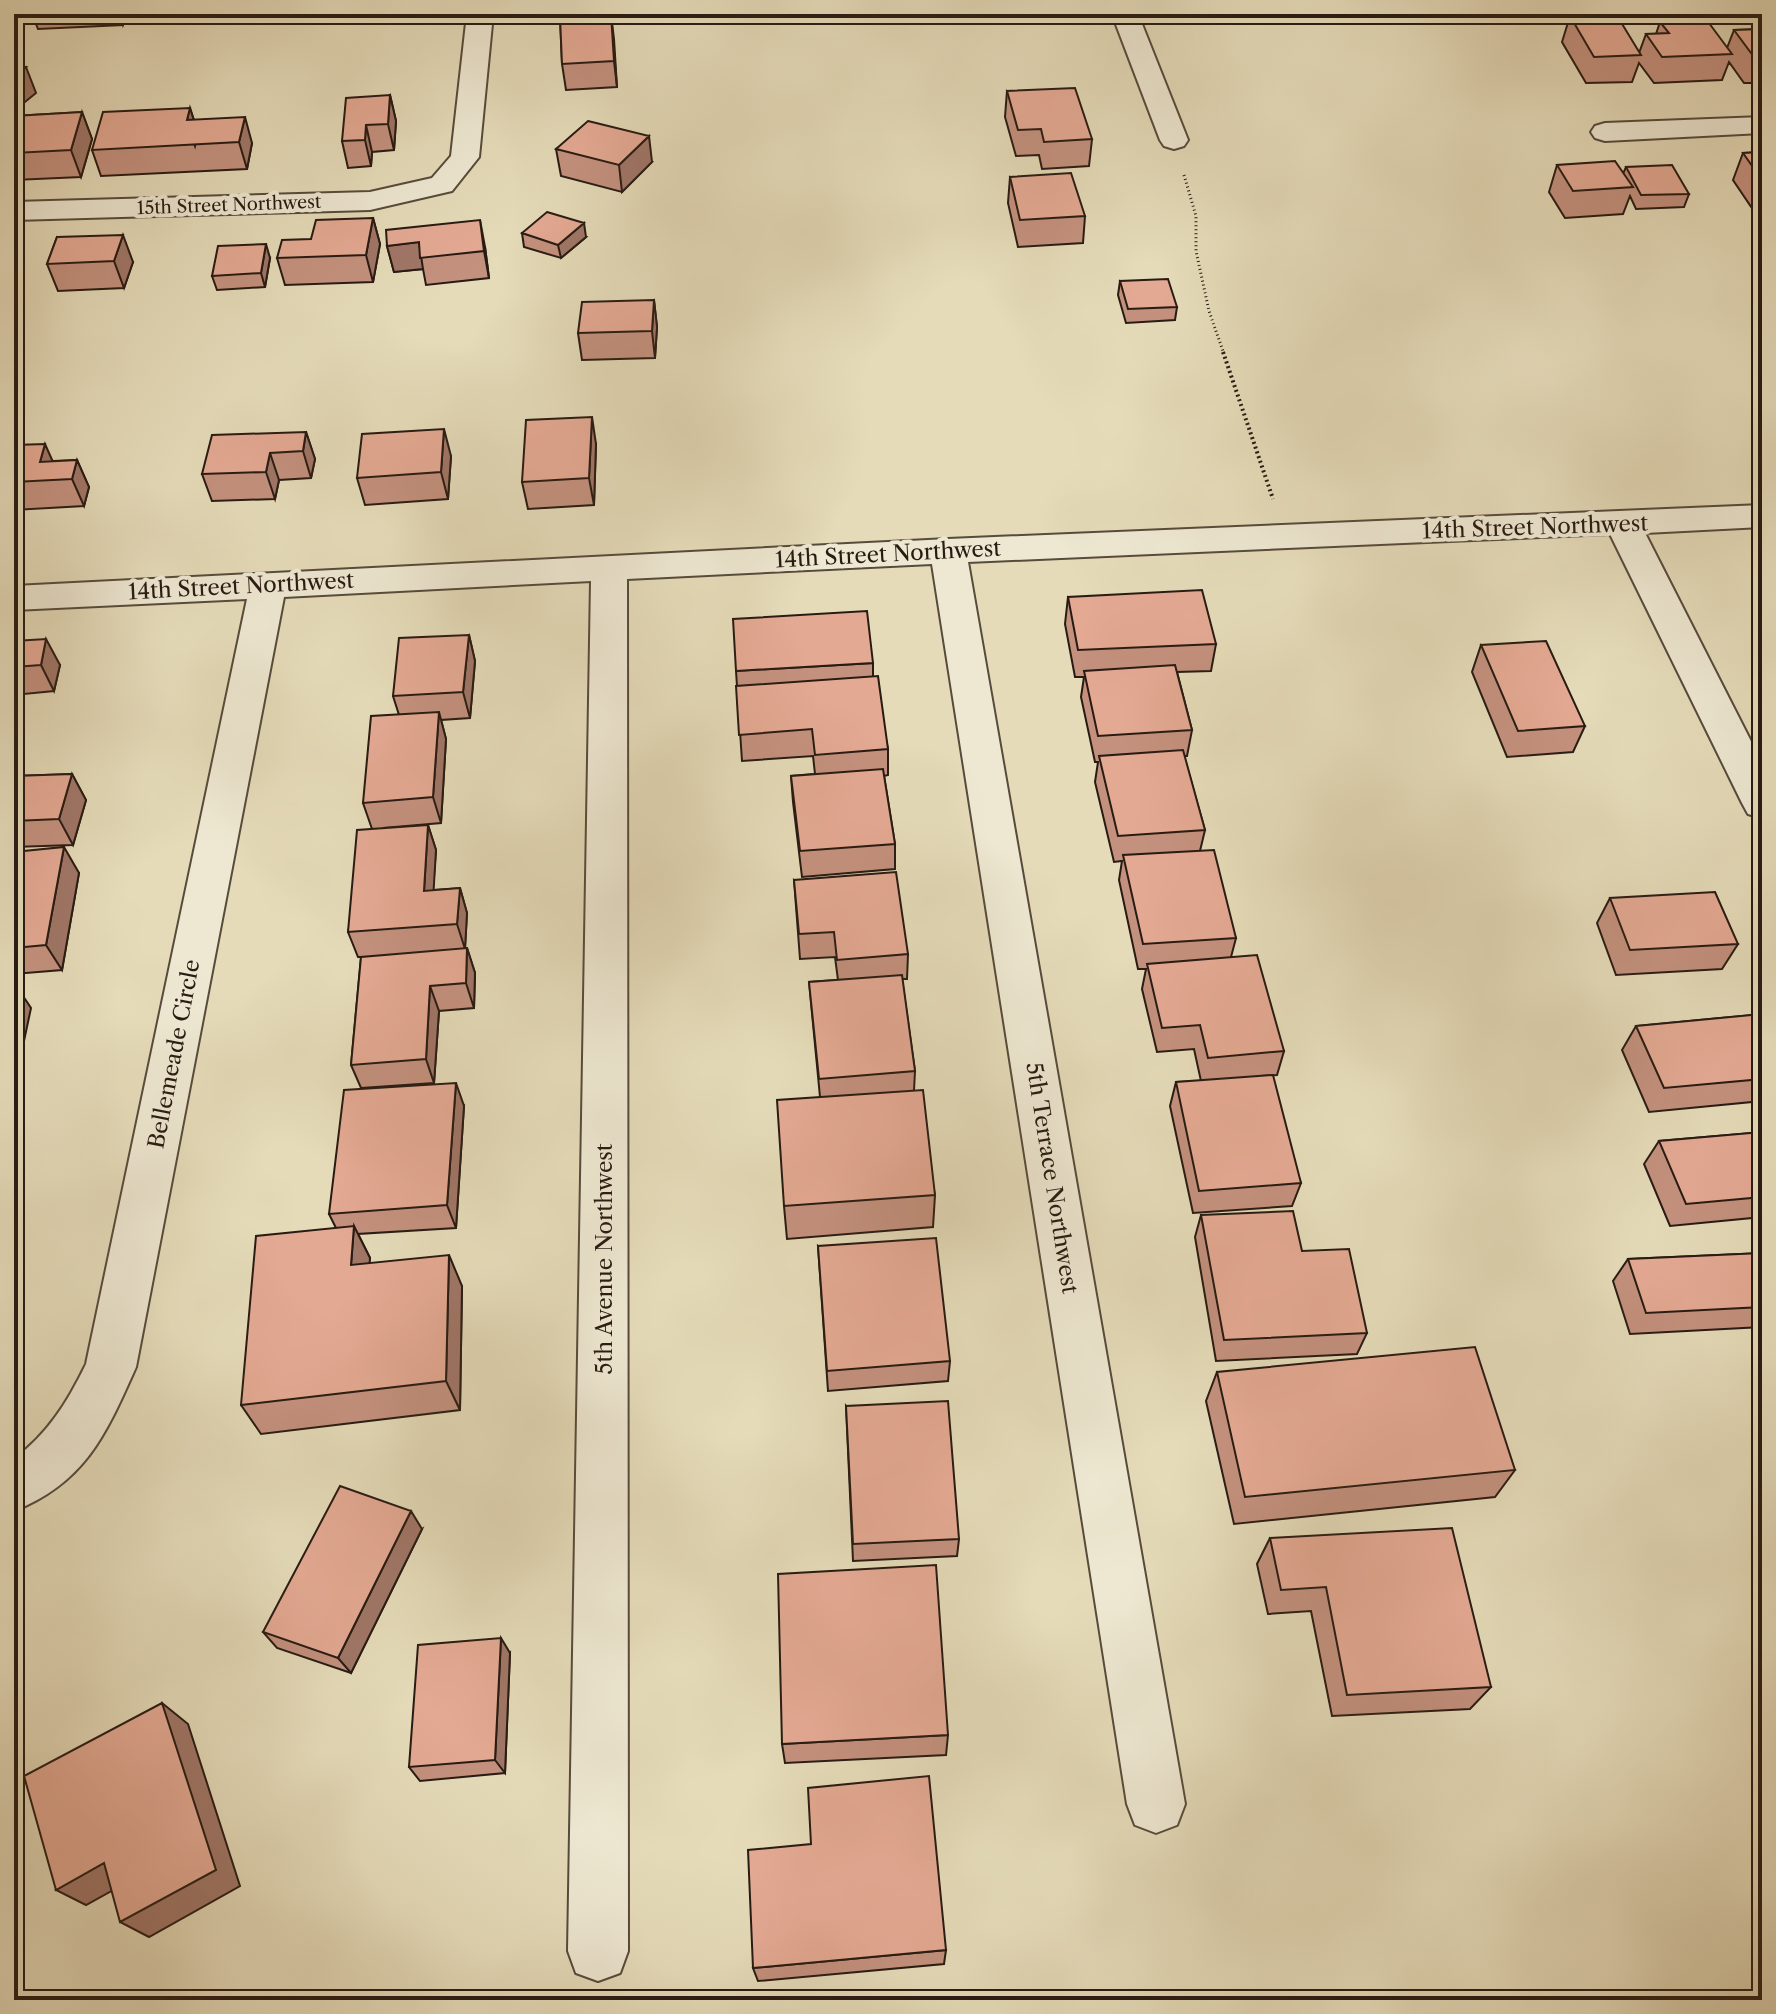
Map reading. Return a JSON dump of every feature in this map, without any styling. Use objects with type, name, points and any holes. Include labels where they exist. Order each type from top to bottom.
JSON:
[{"type":"street","name":"15th Street Northwest","points":[[14,211],[370,201],[442,185],[465,157],[480,14]]},
{"type":"street","points":[[1125,14],[1174,140]]},
{"type":"street","points":[[1605,132],[1762,125]]},
{"type":"street","name":"14th Street Northwest","points":[[14,598],[948,551],[1762,516]]},
{"type":"street","points":[[1622,523],[1762,803]]},
{"type":"street","name":"5th Terrace Northwest","points":[[948,551],[1156,1804]]},
{"type":"street","name":"5th Avenue Northwest","points":[[598,1951],[609,567]]},
{"type":"street","name":"Bellemeade Circle","points":[[14,1486],[36,1478],[78,1432],[111,1367],[268,585]]},
{"type":"path","points":[[1174,140],[1196,216],[1196,251],[1209,311],[1277,510]]},
{"type":"building","points":[[611,14],[614,61],[562,64],[560,17]]},
{"type":"building","points":[[1616,14],[1641,55],[1594,57],[1570,16]]},
{"type":"building","points":[[1706,19],[1732,54],[1662,57],[1646,34],[1669,33],[1660,22]]},
{"type":"building","points":[[1762,29],[1762,57],[1754,57],[1734,30]]},
{"type":"building","points":[[14,65],[26,67],[14,76]]},
{"type":"building","points":[[1075,88],[1092,139],[1044,142],[1041,129],[1018,130],[1007,91]]},
{"type":"building","points":[[390,95],[388,124],[366,125],[365,140],[342,141],[346,98]]},
{"type":"building","points":[[190,108],[187,120],[245,117],[239,142],[92,150],[103,112]]},
{"type":"building","points":[[82,112],[71,150],[14,153],[14,116]]},
{"type":"building","points":[[588,121],[649,136],[619,165],[556,149]]},
{"type":"building","points":[[1762,152],[1762,180],[1743,153]]},
{"type":"building","points":[[1615,161],[1633,187],[1573,191],[1557,165]]},
{"type":"building","points":[[1672,165],[1689,194],[1641,195],[1626,167]]},
{"type":"building","points":[[1071,173],[1085,216],[1020,220],[1010,177]]},
{"type":"building","points":[[547,212],[584,223],[558,245],[522,233]]},
{"type":"building","points":[[373,218],[366,255],[277,258],[282,240],[311,239],[316,220]]},
{"type":"building","points":[[480,220],[484,251],[420,258],[419,242],[387,246],[386,230]]},
{"type":"building","points":[[123,235],[114,261],[47,264],[57,237]]},
{"type":"building","points":[[266,244],[261,273],[212,276],[218,246]]},
{"type":"building","points":[[1168,279],[1177,307],[1128,309],[1120,281]]},
{"type":"building","points":[[654,300],[652,331],[578,333],[582,302]]},
{"type":"building","points":[[592,417],[589,478],[522,482],[526,420]]},
{"type":"building","points":[[444,429],[441,472],[357,478],[362,434]]},
{"type":"building","points":[[306,432],[303,451],[270,453],[266,472],[202,474],[212,435]]},
{"type":"building","points":[[45,444],[40,462],[77,460],[72,479],[14,482],[14,445]]},
{"type":"building","points":[[1202,590],[1216,644],[1078,650],[1068,597]]},
{"type":"building","points":[[867,611],[873,663],[736,671],[733,619]]},
{"type":"building","points":[[469,635],[463,692],[393,696],[399,638]]},
{"type":"building","points":[[46,639],[41,665],[14,667],[14,641]]},
{"type":"building","points":[[1546,641],[1585,726],[1518,731],[1481,645]]},
{"type":"building","points":[[1175,665],[1192,730],[1098,736],[1084,671]]},
{"type":"building","points":[[878,676],[888,749],[815,755],[812,729],[739,735],[736,686]]},
{"type":"building","points":[[439,712],[433,797],[363,803],[371,716]]},
{"type":"building","points":[[1183,750],[1205,830],[1118,836],[1099,756]]},
{"type":"building","points":[[883,769],[895,844],[800,851],[791,776]]},
{"type":"building","points":[[72,774],[59,819],[14,821],[14,776]]},
{"type":"building","points":[[428,825],[424,891],[460,888],[457,924],[348,932],[357,830]]},
{"type":"building","points":[[64,847],[46,945],[14,948],[14,852]]},
{"type":"building","points":[[1214,850],[1236,938],[1143,944],[1123,855]]},
{"type":"building","points":[[896,872],[908,954],[837,960],[834,932],[799,934],[794,880]]},
{"type":"building","points":[[1715,892],[1738,944],[1630,950],[1610,898]]},
{"type":"building","points":[[467,948],[466,983],[430,986],[426,1059],[351,1065],[361,957]]},
{"type":"building","points":[[1257,955],[1284,1051],[1208,1058],[1200,1025],[1162,1028],[1147,964]]},
{"type":"building","points":[[902,975],[915,1071],[819,1079],[809,982]]},
{"type":"building","points":[[1762,1014],[1762,1079],[1664,1088],[1636,1026]]},
{"type":"building","points":[[1273,1075],[1301,1183],[1199,1191],[1176,1082]]},
{"type":"building","points":[[456,1083],[447,1205],[329,1214],[344,1090]]},
{"type":"building","points":[[923,1090],[935,1195],[784,1206],[777,1100]]},
{"type":"building","points":[[1762,1132],[1762,1197],[1686,1204],[1659,1141]]},
{"type":"building","points":[[1293,1211],[1302,1251],[1349,1249],[1367,1333],[1224,1340],[1201,1215]]},
{"type":"building","points":[[354,1226],[351,1265],[449,1255],[446,1381],[241,1405],[256,1236]]},
{"type":"building","points":[[936,1238],[950,1361],[827,1371],[818,1246]]},
{"type":"building","points":[[1762,1253],[1762,1307],[1646,1313],[1628,1259]]},
{"type":"building","points":[[1475,1347],[1515,1470],[1245,1497],[1217,1372]]},
{"type":"building","points":[[948,1401],[959,1539],[853,1544],[846,1406]]},
{"type":"building","points":[[340,1486],[411,1511],[338,1658],[263,1632]]},
{"type":"building","points":[[1452,1528],[1491,1687],[1347,1695],[1326,1587],[1281,1590],[1270,1538]]},
{"type":"building","points":[[936,1565],[948,1735],[782,1744],[778,1574]]},
{"type":"building","points":[[501,1638],[495,1760],[409,1767],[418,1645]]},
{"type":"building","points":[[162,1703],[216,1870],[120,1922],[104,1863],[56,1890],[24,1776]]},
{"type":"building","points":[[929,1776],[946,1950],[753,1968],[748,1850],[811,1844],[808,1788]]}]
